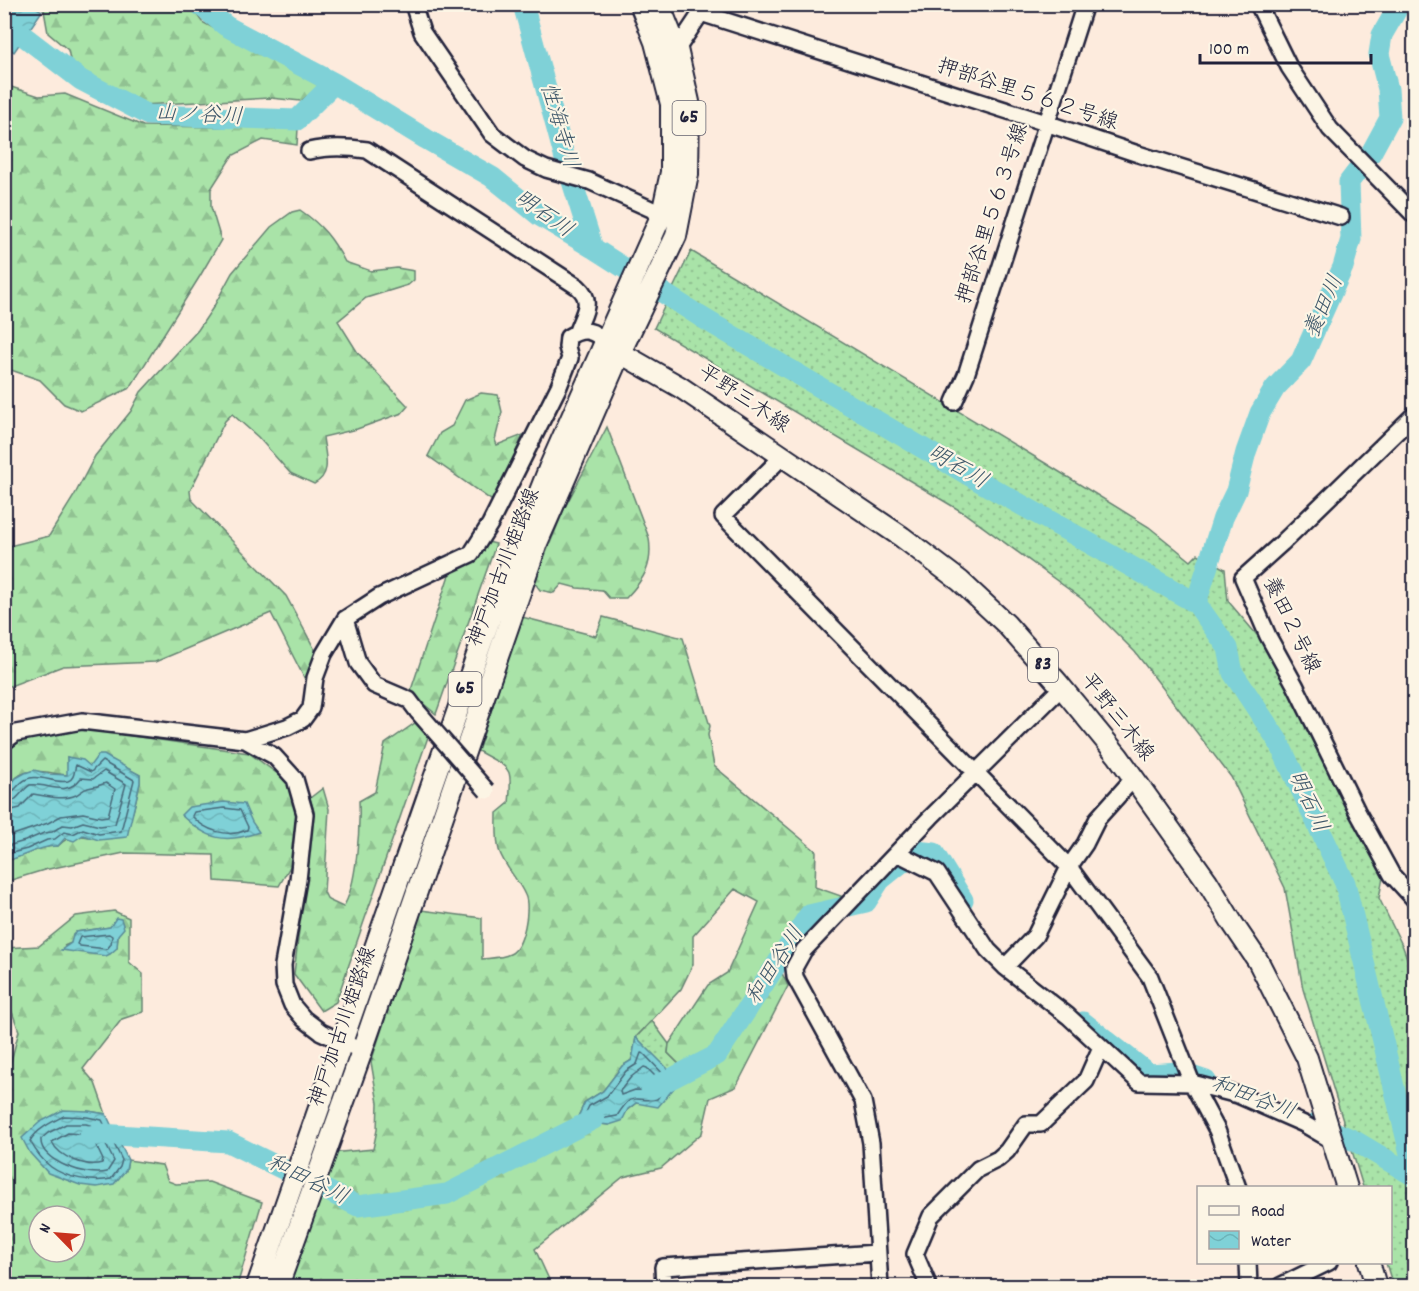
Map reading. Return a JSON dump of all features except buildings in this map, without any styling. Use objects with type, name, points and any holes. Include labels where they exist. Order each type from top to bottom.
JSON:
[{"type":"main road","name":"神戸加古川姫路線","points":[[278,1287],[537,543],[628,315],[660,219],[671,172],[671,104],[655,42],[640,4]]},
{"type":"main road","name":"神戸加古川姫路線","points":[[628,315],[676,236],[688,174],[689,102],[677,49],[659,4]]},
{"type":"main road","name":"神戸加古川姫路線","points":[[257,1287],[491,615],[550,466],[613,348]]},
{"type":"main road","name":"平野三木線","points":[[613,348],[680,387],[902,537],[960,581],[1006,624],[1118,756],[1207,881],[1258,961],[1307,1058],[1346,1186]]},
{"type":"main road","points":[[1369,1264],[1376,1287]]},
{"type":"street","points":[[413,4],[422,32],[492,134],[525,159],[546,169],[589,181],[660,219]]},
{"type":"street","name":"押部谷里５６３号線","points":[[954,402],[966,375],[1085,4]]},
{"type":"street","points":[[1258,4],[1289,67],[1330,129],[1414,215]]},
{"type":"street","points":[[677,49],[702,9]]},
{"type":"street","name":"押部谷里５６２号線","points":[[702,9],[1149,158],[1341,217]]},
{"type":"street","points":[[309,151],[347,147],[367,150],[578,287],[585,293],[588,301],[577,331],[586,330],[596,333],[613,348]]},
{"type":"street","name":"神戸加古川姫路線","points":[[245,740],[303,720],[311,708],[315,678],[324,654],[345,619],[379,597],[471,554],[490,524],[559,386],[570,358],[567,347],[568,337],[577,331]]},
{"type":"street","name":"養田２号線","points":[[1414,415],[1243,578],[1268,636],[1296,685],[1357,811],[1392,875],[1414,899]]},
{"type":"street","points":[[783,456],[723,516],[1069,867],[1150,977],[1192,1083],[1216,1130],[1237,1186]]},
{"type":"street","points":[[345,619],[358,663],[374,685],[409,700],[487,791]]},
{"type":"street","points":[[880,1287],[871,1143],[863,1101],[816,1018],[795,977],[794,968],[804,950],[975,773],[1061,688]]},
{"type":"street","name":"神戸加古川姫路線","points":[[4,742],[16,733],[82,722],[245,740],[274,756],[295,779],[305,814],[298,880],[283,965],[284,985],[292,1005],[304,1019],[321,1032],[342,1041]]},
{"type":"street","points":[[1005,967],[1035,936],[1069,867],[1085,844],[1098,818],[1133,779]]},
{"type":"street","points":[[897,853],[937,873],[988,950],[1005,967],[1068,1016],[1139,1082],[1192,1083],[1238,1095],[1331,1134]]},
{"type":"street","points":[[342,1041],[362,1051]]},
{"type":"street","points":[[924,1287],[927,1282],[915,1254],[931,1216],[978,1169],[998,1159],[1007,1151],[1026,1124],[1041,1124],[1086,1081],[1101,1047]]},
{"type":"street","points":[[664,1287],[663,1267],[877,1253]]},
{"type":"street","points":[[1248,1264],[1249,1287]]},
{"type":"street","points":[[1280,1287],[1327,1264]]},
{"type":"green space","points":[[43,5],[190,5],[202,22],[320,86],[301,101],[270,98],[141,105],[71,64],[68,50],[48,33]]},
{"type":"green space","points":[[5,85],[39,96],[65,94],[143,126],[298,128],[297,145],[263,140],[232,156],[211,189],[211,207],[221,240],[200,276],[130,388],[81,411],[64,404],[40,380],[5,368]]},
{"type":"green space","points":[[300,210],[326,233],[345,262],[371,271],[397,268],[414,271],[414,280],[408,285],[366,298],[338,321],[358,353],[408,406],[402,413],[357,429],[323,437],[326,469],[320,480],[314,484],[290,473],[258,437],[232,414],[225,421],[190,491],[191,499],[286,596],[315,650],[312,693],[271,613],[155,662],[63,666],[5,688],[5,547],[49,536],[95,456],[131,411],[141,392],[198,330],[232,273],[271,227],[292,212]]},
{"type":"green space","points":[[691,251],[1149,527],[1191,561],[1198,554],[1225,569],[1228,601],[1279,661],[1383,877],[1379,898],[1403,947],[1414,978],[1414,1286],[1393,1286],[1386,1264],[1392,1264],[1392,1186],[1363,1186],[1303,989],[1285,888],[1231,777],[1135,652],[1082,599],[964,513],[654,328]]},
{"type":"green space","points":[[481,393],[498,395],[502,412],[495,440],[497,445],[523,435],[494,502],[428,456],[440,433],[452,426],[465,400]]},
{"type":"green space","points":[[607,427],[649,538],[650,556],[646,571],[626,598],[609,598],[602,590],[562,584],[554,593],[540,590],[534,582],[565,507]]},
{"type":"green space","points":[[484,541],[496,544],[436,714],[410,693],[450,572],[474,559]]},
{"type":"green space","points":[[522,617],[596,636],[603,617],[683,638],[710,726],[708,735],[714,766],[816,851],[815,887],[841,896],[779,967],[788,986],[736,1087],[710,1098],[702,1133],[661,1168],[623,1177],[535,1249],[552,1286],[288,1286],[331,1153],[373,1149],[377,1130],[378,1103],[371,1062],[421,910],[482,918],[482,959],[510,954],[519,944],[522,936],[527,917],[527,901],[501,856],[497,841],[497,813],[509,803],[509,774],[503,765],[478,751]],"holes":[[[735,889],[759,902],[727,973],[708,985],[669,1044],[668,1053],[683,1068],[673,1075],[679,1081],[636,1103],[609,1125],[600,1124],[580,1133],[570,1129],[585,1102],[603,1091],[622,1066],[632,1060],[636,1037],[681,989],[693,964],[693,936]]]},
{"type":"green space","points":[[415,723],[428,737],[336,1002],[321,1011],[294,974],[313,808],[310,798],[323,788],[329,809],[324,892],[328,900],[343,907],[352,886],[358,841],[359,801],[375,792],[385,744]]},
{"type":"green space","points":[[85,729],[249,753],[286,780],[296,810],[293,861],[279,886],[215,881],[214,855],[124,853],[44,870],[5,882],[5,861],[58,846],[64,840],[72,837],[89,837],[133,812],[140,775],[122,766],[90,767],[67,757],[68,775],[41,771],[28,772],[17,777],[5,792],[5,753],[23,738]]},
{"type":"green space","points":[[114,911],[129,918],[129,962],[143,974],[143,1012],[122,1019],[83,1069],[95,1083],[106,1114],[88,1111],[126,1170],[128,1160],[162,1165],[168,1181],[176,1184],[209,1182],[262,1202],[237,1286],[5,1286],[5,1084],[19,1031],[5,993],[5,948],[39,946],[76,916]],"holes":[[[114,925],[118,935],[117,948],[64,946],[71,943],[76,932]]]},
{"type":"green space","points":[[652,1021],[669,1044],[668,1053],[683,1068],[673,1075],[636,1037]]},
{"type":"water","points":[[5,4],[33,5],[42,11],[14,52],[5,45]]},
{"type":"water","points":[[98,755],[104,755],[140,775],[127,837],[99,840],[83,835],[74,841],[65,838],[58,846],[5,861],[5,792],[16,778],[34,770],[67,775],[67,757],[83,760],[90,766]]},
{"type":"water","points":[[224,802],[244,804],[259,832],[236,838],[217,837],[200,830],[181,815],[189,807]]},
{"type":"water","points":[[116,918],[121,919],[124,928],[118,935],[117,948],[110,954],[106,956],[61,950],[71,943],[76,932],[110,927]]},
{"type":"water","points":[[636,1037],[680,1081],[658,1107],[636,1103],[628,1109],[622,1121],[609,1125],[600,1124],[580,1133],[571,1133],[570,1129],[585,1102],[603,1091],[622,1066],[632,1060]]},
{"type":"water","points":[[63,1110],[106,1114],[128,1160],[126,1170],[114,1184],[97,1187],[80,1185],[48,1173],[30,1153],[22,1138],[40,1122]]},
{"type":"waterway","name":"明石川","points":[[199,4],[226,26],[334,83],[492,177],[540,216],[701,317],[970,476],[1196,603],[1228,648],[1233,673],[1278,741],[1345,883],[1414,1170]]},
{"type":"waterway","name":"性海寺川","points":[[523,4],[565,159],[593,248]]},
{"type":"waterway","name":"養田川","points":[[1196,603],[1223,518],[1236,491],[1246,452],[1260,413],[1275,388],[1301,361],[1343,267],[1351,239],[1349,182],[1371,153],[1390,118],[1388,89],[1379,54],[1382,35],[1400,4]]},
{"type":"waterway","name":"山ノ谷川","points":[[4,21],[81,80],[148,115],[297,120],[334,83]]},
{"type":"waterway","name":"和田谷川","points":[[651,1089],[717,1055],[809,915],[866,902],[880,880],[916,851],[934,853],[963,900]]},
{"type":"waterway","name":"和田谷川","points":[[1083,1022],[1149,1074],[1179,1072],[1206,1081]]},
{"type":"waterway","name":"和田谷川","points":[[90,1136],[100,1134],[228,1142],[358,1206],[447,1194],[594,1119]]},
{"type":"waterway","name":"和田谷川","points":[[1316,1124],[1355,1141],[1414,1176]]}]
